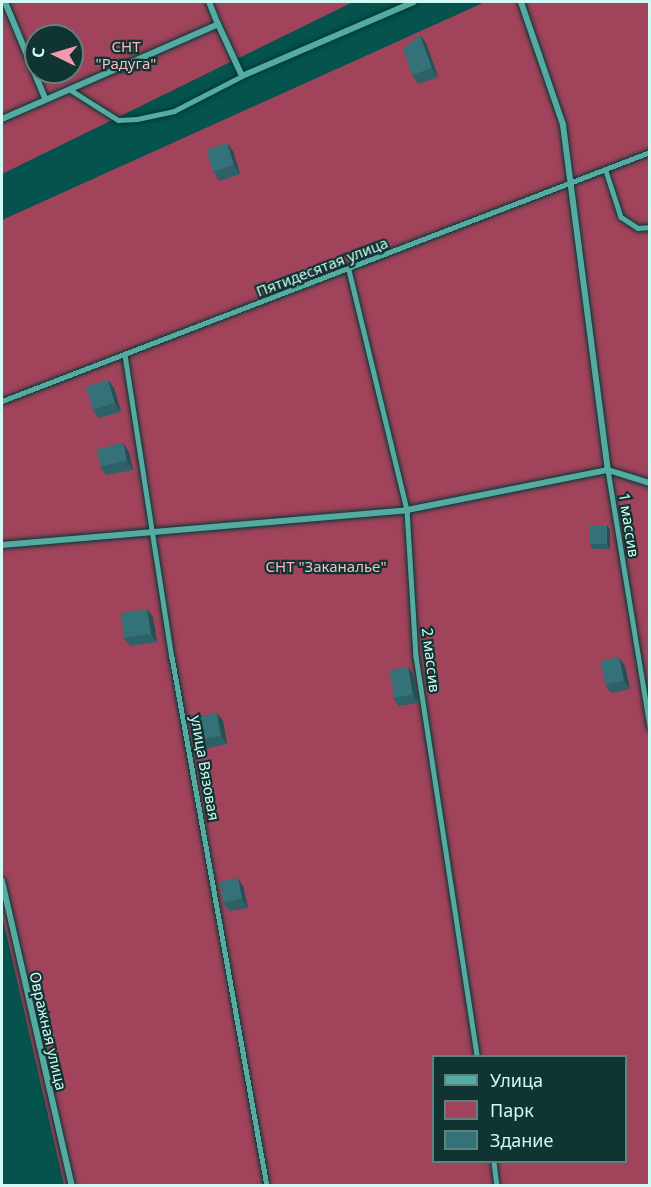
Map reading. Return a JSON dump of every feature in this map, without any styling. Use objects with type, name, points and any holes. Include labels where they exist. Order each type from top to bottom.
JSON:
[{"type":"street","points":[[5,2],[45,99]]},
{"type":"street","points":[[209,2],[242,76],[414,2]]},
{"type":"street","points":[[521,2],[563,125],[568,188],[608,470]]},
{"type":"street","points":[[2,119],[66,88],[218,24]]},
{"type":"street","points":[[2,545],[156,528],[407,510],[608,470],[650,483]]},
{"type":"street","name":"Овражная улица","points":[[2,881],[72,1185]]},
{"type":"lane","points":[[66,88],[118,120],[137,119],[174,111],[242,76]]},
{"type":"lane","name":"Пятидесятая улица","points":[[2,401],[568,188],[650,152]]},
{"type":"lane","points":[[606,171],[621,217],[638,228],[650,227]]},
{"type":"lane","name":"2 массив","points":[[349,270],[407,510],[416,656],[477,1055]]},
{"type":"lane","name":"улица Вязовая","points":[[125,355],[156,528],[172,657],[267,1185]]},
{"type":"lane","name":"1 массив","points":[[608,470],[650,727]]},
{"type":"lane","points":[[494,1163],[497,1185]]},
{"type":"green space","name":"СНТ \"Радуга\"","points":[[2,2],[353,2],[2,174]]},
{"type":"green space","name":"СНТ \"Заканалье\"","points":[[485,2],[649,2],[649,1185],[64,1185],[2,915],[2,220]]},
{"type":"building","points":[[420,35],[432,68],[412,75],[403,49]]},
{"type":"building","points":[[227,143],[234,165],[213,172],[206,150]]},
{"type":"building","points":[[108,380],[115,403],[93,410],[86,387]]},
{"type":"building","points":[[123,443],[127,461],[101,467],[97,449]]},
{"type":"building","points":[[590,525],[607,525],[607,544],[590,544]]},
{"type":"building","points":[[147,609],[151,634],[124,638],[120,613]]},
{"type":"building","points":[[619,657],[624,680],[605,684],[600,661]]},
{"type":"building","points":[[408,667],[413,695],[394,698],[389,670]]},
{"type":"building","points":[[217,713],[221,736],[198,740],[194,717]]},
{"type":"building","points":[[238,878],[242,899],[223,902],[219,882]]}]
